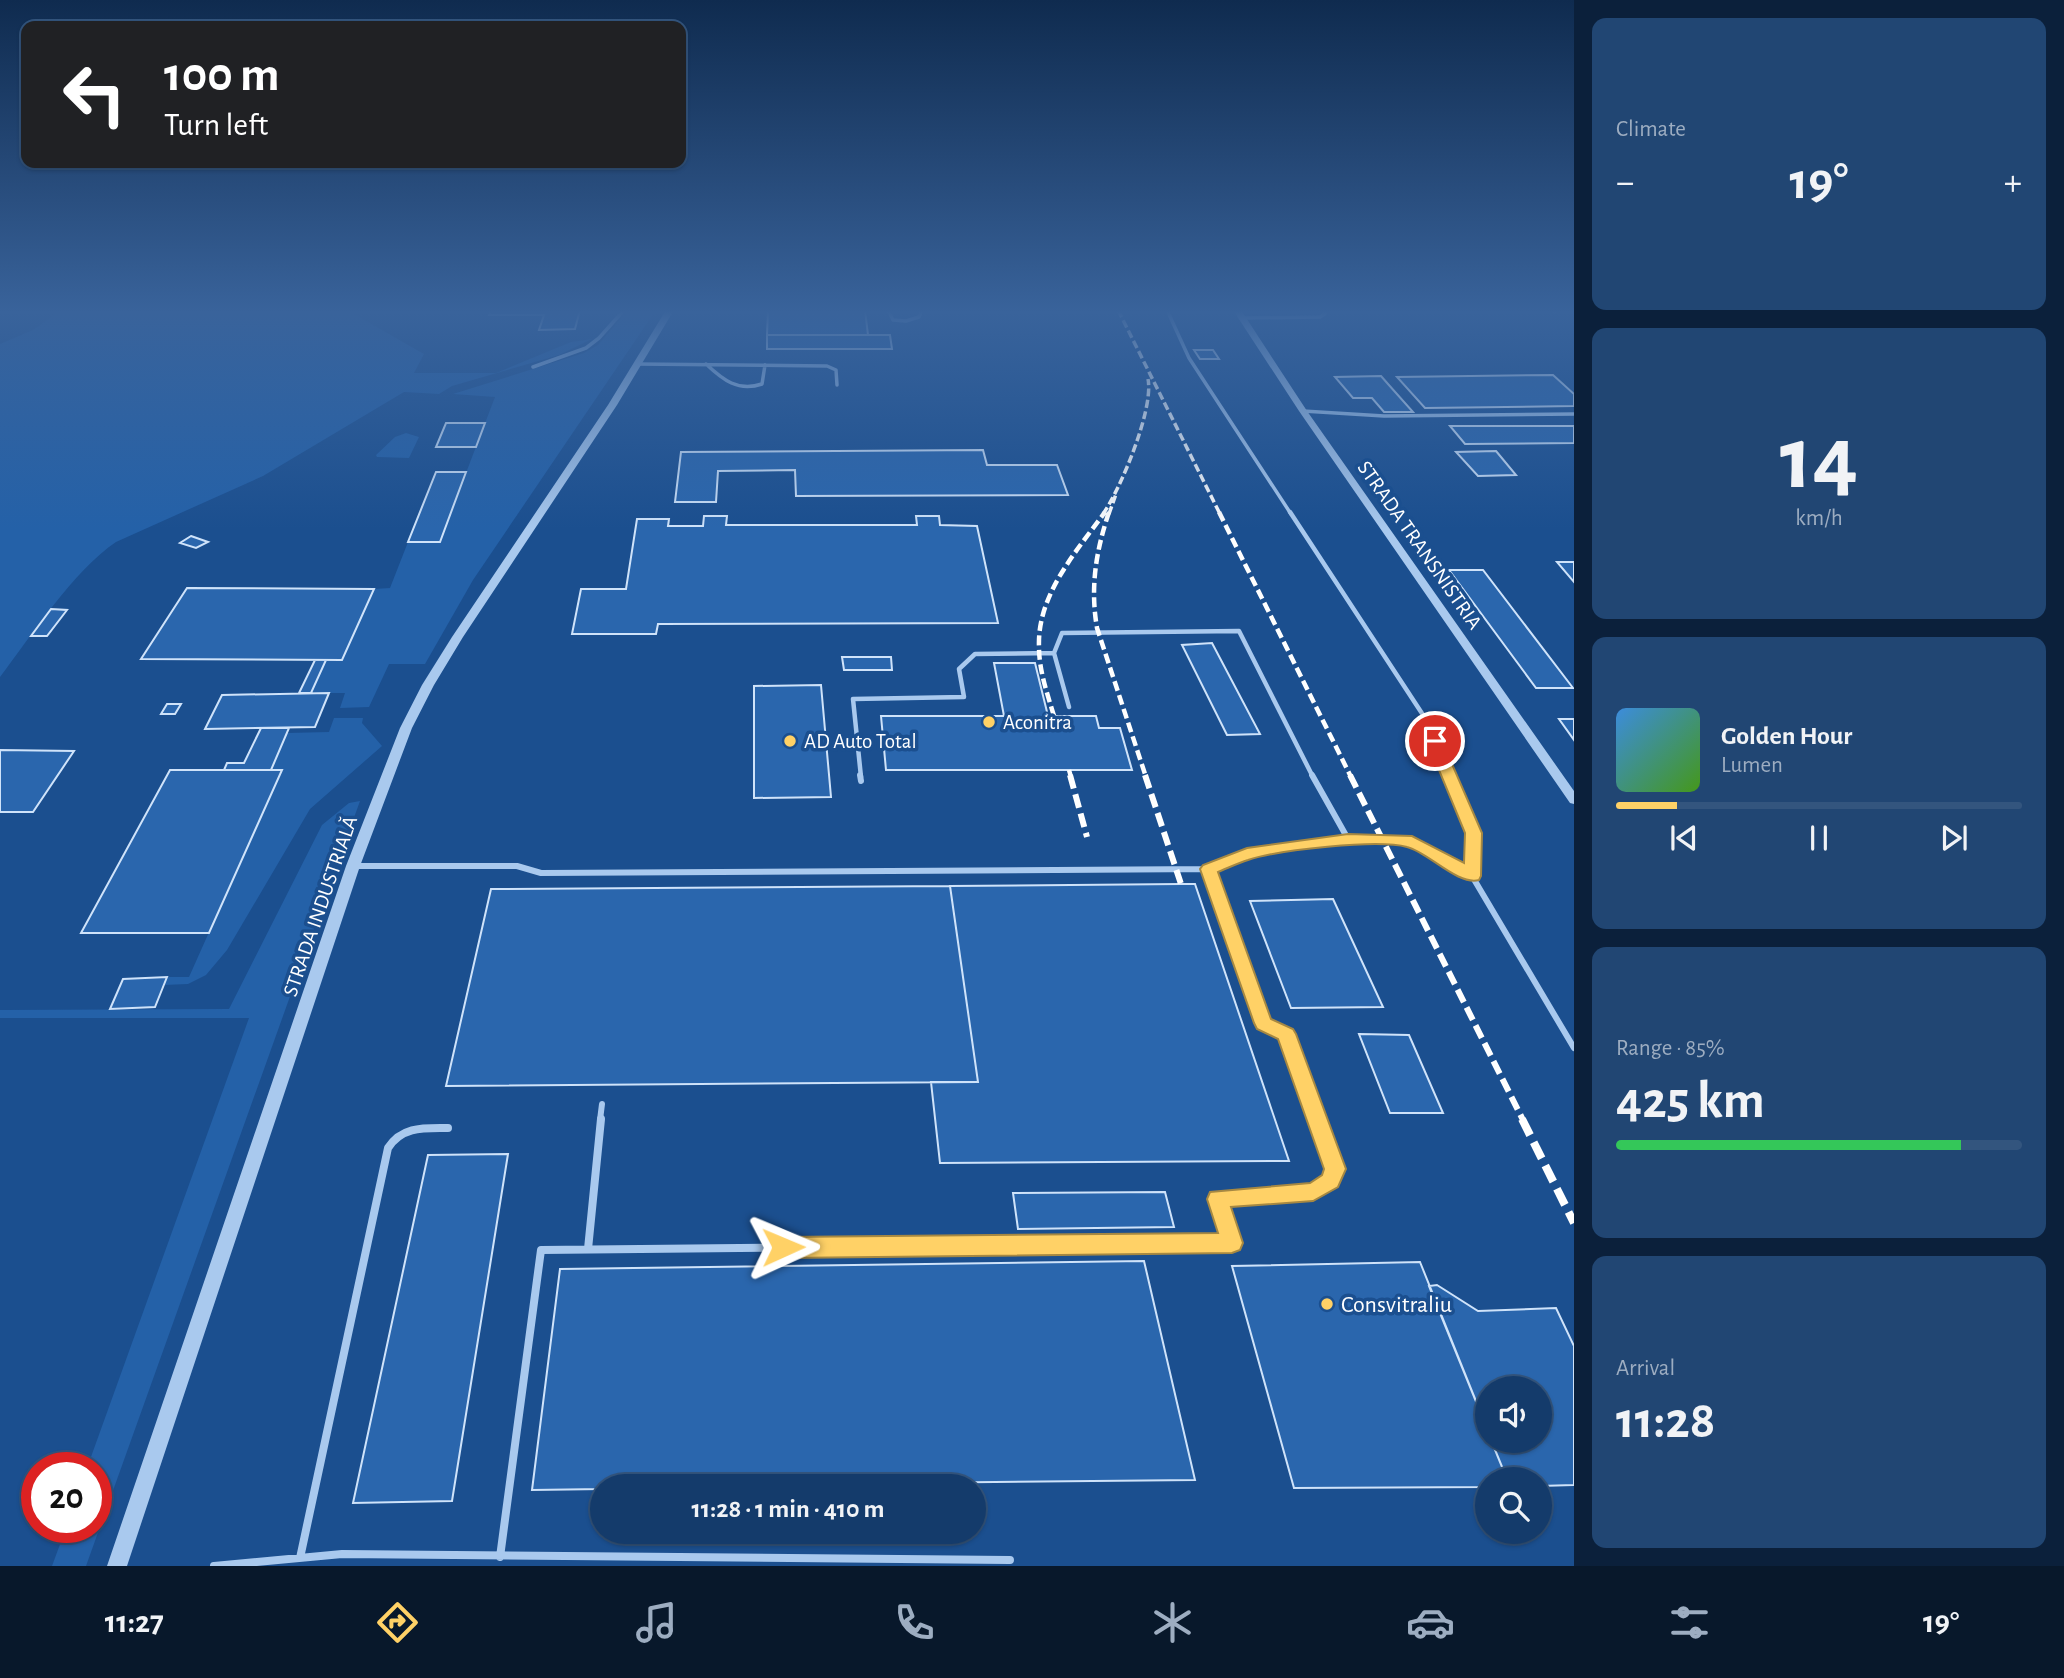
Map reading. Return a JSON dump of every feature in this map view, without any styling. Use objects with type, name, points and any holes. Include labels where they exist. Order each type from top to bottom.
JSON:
[{"type":"street","name":"STRADA INDUSTRIALĂ","points":[[117,1566],[353,866],[391,767],[427,687],[626,383]]},
{"type":"street","name":"STRADA TRANSNISTRIA","points":[[1285,383],[1574,800]]},
{"type":"lane","points":[[728,383],[739,387],[762,383]]},
{"type":"lane","points":[[1205,383],[1425,718],[1473,833],[1472,876]]},
{"type":"lane","points":[[1303,411],[1384,416],[1574,414]]},
{"type":"lane","points":[[1069,707],[1054,653],[1062,633],[1239,631],[1320,792],[1348,839]]},
{"type":"lane","points":[[861,781],[853,699],[964,697],[959,669],[975,654],[1054,653]]},
{"type":"lane","points":[[353,866],[517,866],[541,873],[1209,869],[1247,854],[1348,839],[1412,841],[1472,876],[1574,1048]]},
{"type":"lane","points":[[500,1557],[541,1250],[1232,1243],[1218,1199],[1313,1192],[1330,1181],[1335,1169],[1286,1034],[1264,1023],[1209,869]]},
{"type":"lane","points":[[588,1249],[602,1104]]},
{"type":"lane","points":[[300,1558],[388,1147],[393,1138],[409,1130],[448,1128]]},
{"type":"lane","points":[[214,1566],[342,1554],[1010,1560]]},
{"type":"shaded area","points":[[0,383],[462,383],[439,394],[404,392],[263,476],[116,542],[100,554],[69,586],[0,677]]},
{"type":"shaded area","points":[[488,383],[606,383],[473,580],[425,664],[389,664],[369,707],[340,708],[345,693],[311,693],[326,660],[342,660],[374,589],[390,588],[408,542],[440,541],[495,397],[453,394]]},
{"type":"shaded area","points":[[406,433],[419,437],[409,458],[377,457],[395,437]]},
{"type":"shaded area","points":[[334,718],[363,718],[362,723],[382,746],[310,809],[227,950],[206,975],[188,984],[164,985],[167,977],[189,977],[281,771],[271,770],[287,733],[329,732]]},
{"type":"shaded area","points":[[360,801],[112,1493],[112,1452],[93,1452],[249,1018],[0,1018],[0,1010],[229,1009],[322,825],[349,803]]},
{"type":"shaded area","points":[[60,1543],[94,1543],[86,1566],[52,1566]]},
{"type":"building","points":[[1340,383],[1387,383],[1413,412],[1384,412],[1372,398],[1353,398]]},
{"type":"building","points":[[1402,383],[1562,383],[1574,394],[1574,406],[1425,408]]},
{"type":"building","points":[[446,423],[485,423],[476,447],[436,447]]},
{"type":"building","points":[[1450,426],[1574,426],[1574,443],[1465,444]]},
{"type":"building","points":[[983,450],[987,465],[1057,465],[1068,495],[796,496],[795,470],[718,471],[716,502],[675,502],[681,452]]},
{"type":"building","points":[[1496,451],[1516,475],[1478,476],[1456,452]]},
{"type":"building","points":[[436,472],[466,472],[440,542],[408,542]]},
{"type":"building","points":[[704,516],[727,516],[726,525],[917,525],[916,516],[939,516],[940,525],[977,526],[998,623],[658,624],[656,634],[572,634],[581,589],[626,589],[637,519],[669,519],[668,526],[703,526]]},
{"type":"building","points":[[191,536],[208,542],[196,548],[180,543]]},
{"type":"building","points":[[1557,562],[1574,562],[1574,582]]},
{"type":"building","points":[[1449,570],[1483,570],[1573,688],[1536,688]]},
{"type":"building","points":[[187,588],[374,589],[342,660],[141,659]]},
{"type":"building","points":[[51,609],[67,610],[47,636],[31,636]]},
{"type":"building","points":[[1212,643],[1260,734],[1227,735],[1182,645]]},
{"type":"building","points":[[842,657],[891,657],[892,670],[844,670]]},
{"type":"building","points":[[315,660],[326,660],[311,693],[299,693]]},
{"type":"building","name":"Aconitra","points":[[994,663],[1035,663],[1048,716],[1096,716],[1099,728],[1120,728],[1132,770],[886,770],[881,716],[1004,716]]},
{"type":"building","name":"AD Auto Total","points":[[821,685],[831,797],[754,798],[754,686]]},
{"type":"building","points":[[329,693],[315,727],[205,729],[222,695]]},
{"type":"building","points":[[167,704],[181,704],[175,714],[161,714]]},
{"type":"building","points":[[1559,719],[1574,719],[1574,740]]},
{"type":"building","points":[[261,728],[289,728],[271,770],[224,770],[227,763],[244,763]]},
{"type":"building","points":[[0,750],[74,751],[33,812],[0,812]]},
{"type":"building","points":[[170,770],[282,770],[209,933],[81,933]]},
{"type":"building","points":[[1195,884],[1289,1161],[940,1163],[931,1082],[978,1082],[950,886]]},
{"type":"building","points":[[950,886],[978,1082],[446,1086],[491,889]]},
{"type":"building","points":[[1333,899],[1383,1007],[1291,1008],[1250,901]]},
{"type":"building","points":[[167,977],[155,1007],[110,1009],[123,979]]},
{"type":"building","points":[[1359,1034],[1409,1035],[1443,1113],[1390,1113]]},
{"type":"building","points":[[508,1154],[452,1501],[353,1503],[428,1155]]},
{"type":"building","points":[[1165,1192],[1174,1227],[1018,1229],[1013,1193]]},
{"type":"building","points":[[1144,1261],[1195,1480],[986,1482],[986,1474],[590,1474],[590,1489],[532,1490],[560,1269]]},
{"type":"building","points":[[1420,1262],[1475,1399],[1475,1453],[1496,1453],[1502,1467],[1475,1467],[1475,1487],[1294,1488],[1232,1266]]},
{"type":"building","points":[[1437,1285],[1478,1311],[1556,1308],[1574,1346],[1574,1485],[1552,1486],[1552,1467],[1502,1467],[1496,1453],[1552,1453],[1552,1376],[1475,1376],[1475,1399],[1429,1286]]},
{"type":"railway","points":[[1103,514],[1118,486],[1141,428],[1149,392],[1148,383]]},
{"type":"railway","points":[[1155,383],[1219,512]]},
{"type":"railway","points":[[1109,514],[1116,494]]},
{"type":"railway","points":[[1054,716],[1039,656],[1044,610],[1060,575],[1105,512]]},
{"type":"railway","points":[[1109,512],[1096,569],[1094,598],[1097,628],[1146,777]]},
{"type":"railway","points":[[1219,512],[1351,776]]},
{"type":"railway","points":[[1069,770],[1071,777]]},
{"type":"railway","points":[[1070,775],[1087,837]]},
{"type":"railway","points":[[1145,775],[1181,884]]},
{"type":"railway","points":[[1351,776],[1523,1120]]},
{"type":"railway","points":[[1522,1119],[1574,1223]]},
{"type":"place","name":"Aconitra","points":[[989,722]]},
{"type":"place","name":"AD Auto Total","points":[[790,741]]},
{"type":"place","name":"Consvitraliu","points":[[1327,1304]]},
{"type":"route","points":[[783,1247],[1232,1243],[1218,1199],[1313,1192],[1330,1181],[1335,1169],[1286,1034],[1264,1023],[1209,869],[1247,854],[1348,839],[1412,841],[1472,876],[1473,833],[1435,741]]}]
